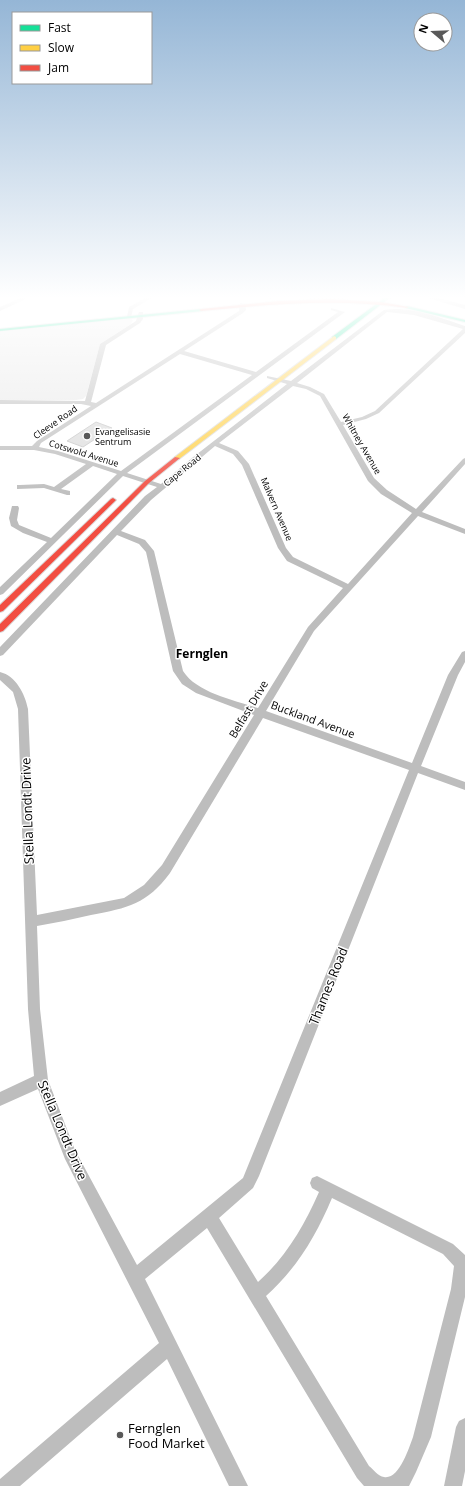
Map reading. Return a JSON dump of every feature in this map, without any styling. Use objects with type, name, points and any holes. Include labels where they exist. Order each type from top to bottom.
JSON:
[{"type":"main road","name":"Cape Road","points":[[184,441],[284,365]]},
{"type":"main road","name":"Cape Road","points":[[0,629],[147,482],[189,448],[298,365]]},
{"type":"main road","points":[[132,481],[147,469]]},
{"type":"main road","points":[[0,609],[119,494]]},
{"type":"street","points":[[88,402],[98,365]]},
{"type":"street","name":"Cleeve Road","points":[[34,448],[42,440],[159,365]]},
{"type":"street","points":[[226,365],[256,374]]},
{"type":"street","points":[[0,592],[122,473],[268,365]]},
{"type":"street","name":"Cape Road","points":[[0,653],[161,486],[316,365]]},
{"type":"street","points":[[340,424],[364,418],[377,412],[426,365]]},
{"type":"street","name":"Whitney Avenue","points":[[268,377],[314,390],[322,396],[340,424],[371,479],[393,499],[417,513],[465,532]]},
{"type":"street","points":[[0,402],[88,402],[96,405]]},
{"type":"street","name":"Malvern Avenue","points":[[215,444],[235,452],[243,460],[249,470],[282,548],[290,559],[348,587]]},
{"type":"street","name":"Cotswold Avenue","points":[[0,448],[34,448],[56,452],[122,473],[132,481],[147,482],[161,486]]},
{"type":"street","name":"Belfast Drive","points":[[31,922],[125,903],[136,898],[152,886],[166,870],[310,629],[465,460]]},
{"type":"street","points":[[56,489],[91,464]]},
{"type":"street","points":[[20,487],[41,486],[67,493]]},
{"type":"street","points":[[14,508],[13,521],[15,525],[34,535],[52,541]]},
{"type":"street","name":"Buckland Avenue","points":[[117,532],[142,542],[150,551],[178,671],[181,677],[191,686],[260,713],[465,786]]},
{"type":"street","name":"Thames Road","points":[[135,1277],[248,1183],[453,675],[465,654]]},
{"type":"street","name":"Stella Londt Drive","points":[[0,675],[16,687],[20,695],[23,709],[34,1009],[41,1080],[70,1154],[135,1277],[239,1486]]},
{"type":"street","points":[[0,1099],[41,1080]]},
{"type":"street","points":[[209,1216],[363,1472],[371,1480],[383,1486],[393,1486],[402,1480],[410,1466],[422,1437],[459,1289],[463,1267],[460,1259],[448,1249],[322,1186],[316,1218],[300,1247],[273,1279],[256,1294]]},
{"type":"street","points":[[6,1486],[169,1346]]},
{"type":"street","points":[[453,1486],[465,1427]]},
{"type":"shaded area","points":[[0,365],[94,365],[86,396],[83,399],[0,400]]},
{"type":"building","name":"Evangelisasie Sentrum","points":[[96,422],[112,428],[83,447],[67,441]]},
{"type":"traffic: slow","points":[[177,458],[298,365]]},
{"type":"traffic: jam","points":[[0,629],[147,482],[177,458]]},
{"type":"traffic: jam","points":[[0,609],[113,500]]},
{"type":"place","name":"Evangelisasie Sentrum","points":[[87,436]]},
{"type":"place","name":"Fernglen Food Market","points":[[120,1435]]},
{"type":"district","name":"Fernglen","points":[[202,653]]}]
